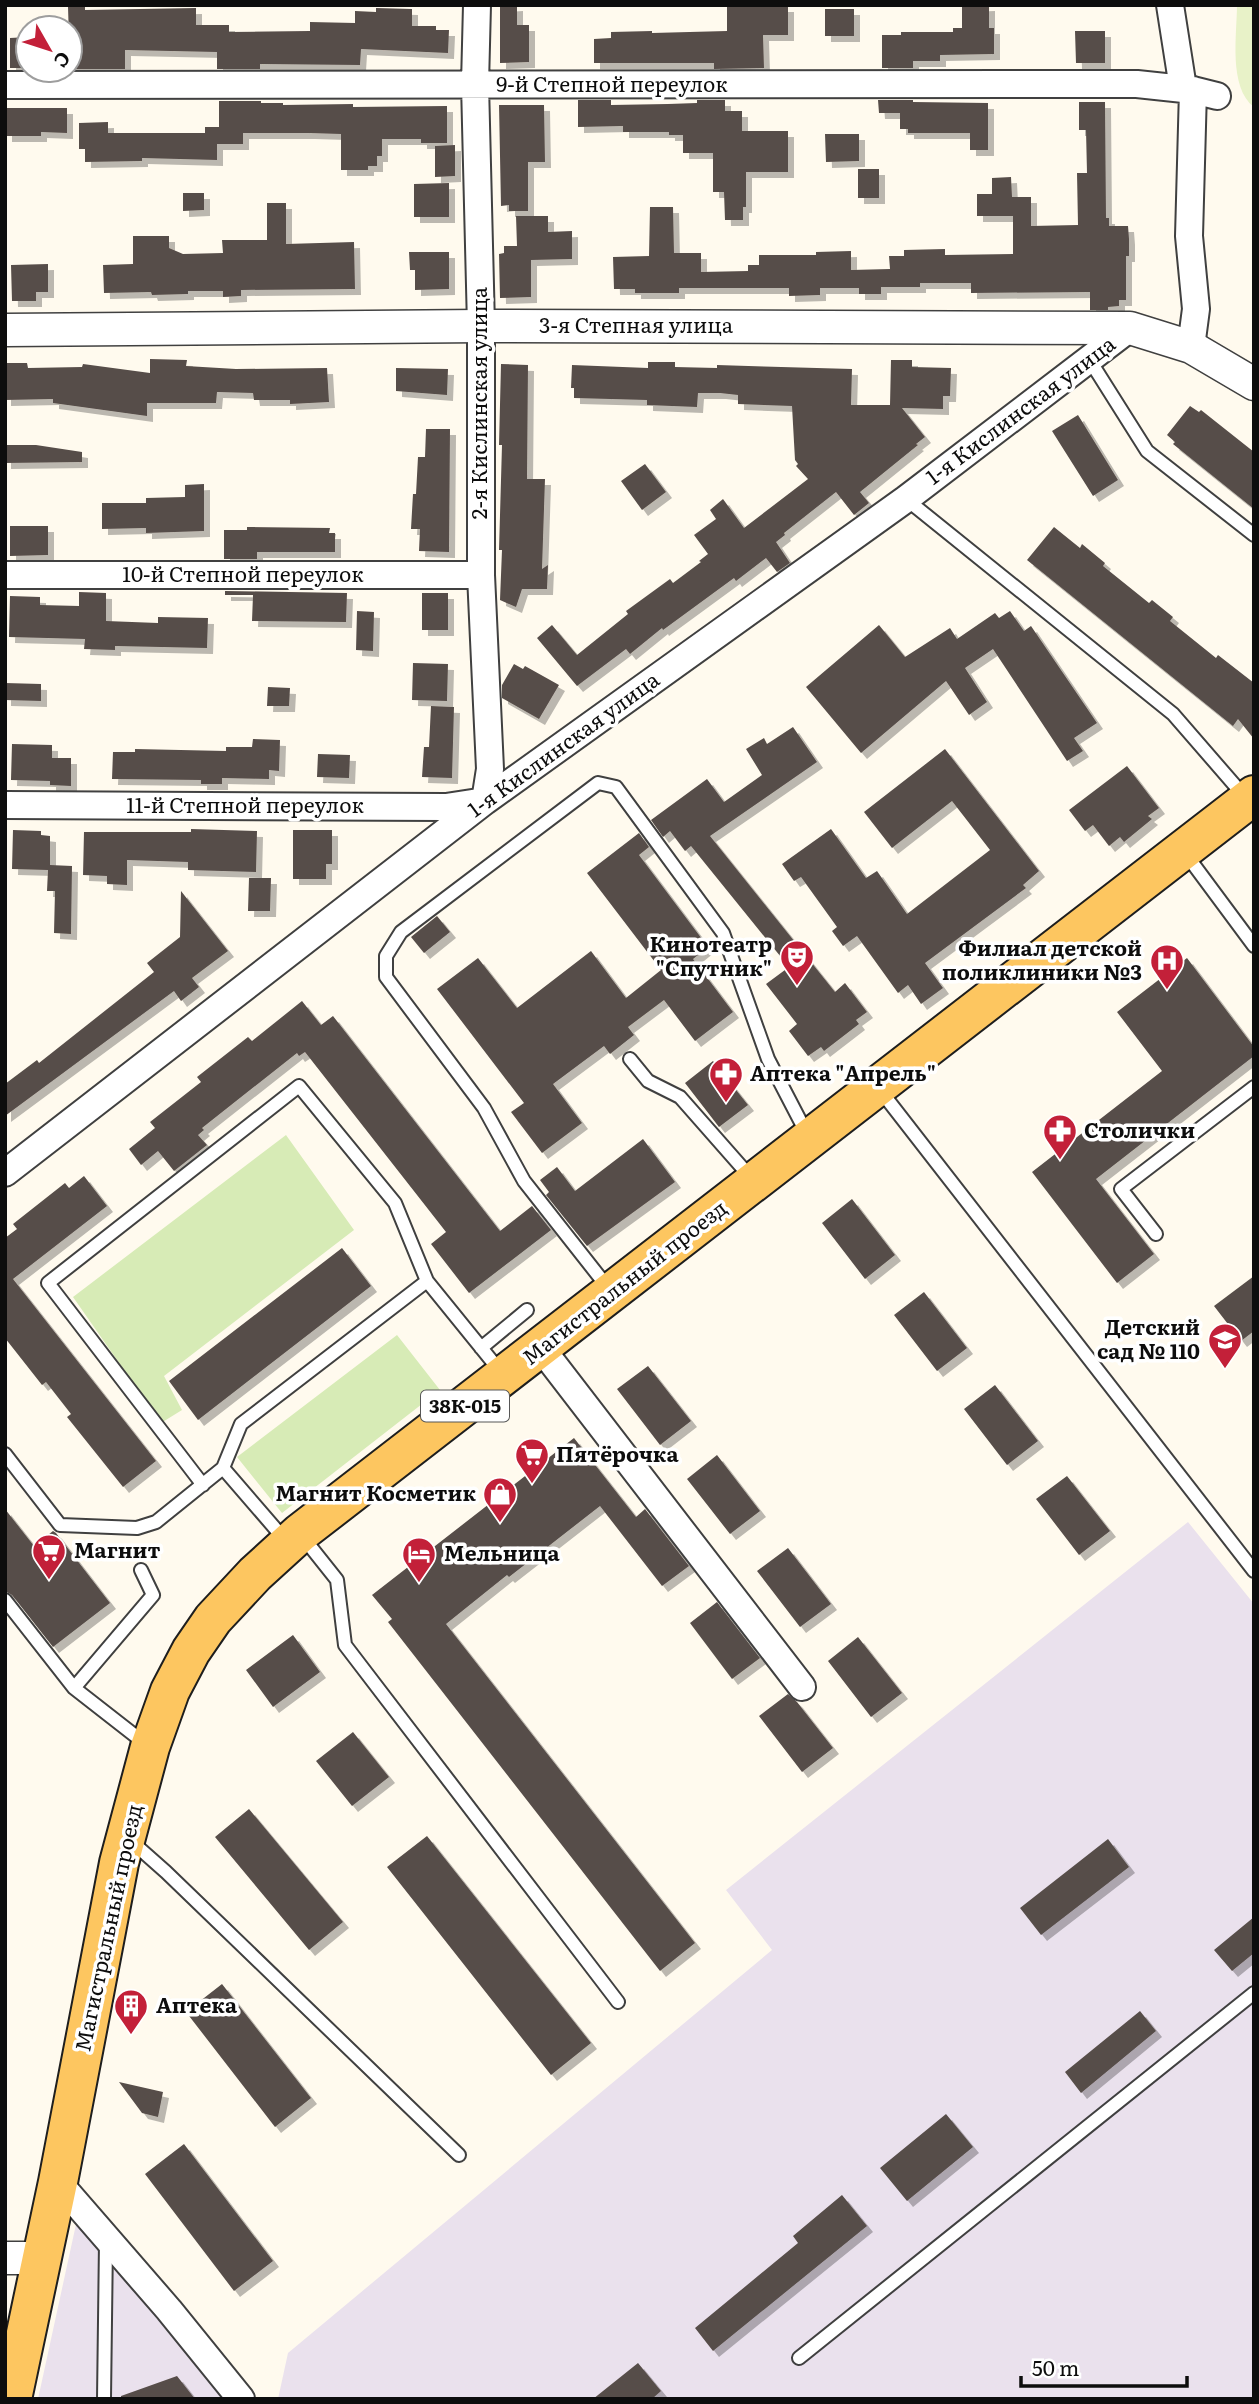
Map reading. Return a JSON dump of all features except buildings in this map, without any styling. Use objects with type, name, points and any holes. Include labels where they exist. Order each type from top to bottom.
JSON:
[{"type":"main road","name":"Магистральный проезд","points":[[12,2399],[23,2258],[58,2182],[119,1863],[150,1747],[170,1691],[191,1651],[213,1619],[255,1574],[492,1362],[541,1348],[1251,798]]},
{"type":"street","name":"2-я Кислинская улица","points":[[477,5],[475,84],[481,326],[481,575],[490,769],[485,801]]},
{"type":"street","points":[[1170,5],[1198,91],[1189,236],[1196,309],[1191,347]]},
{"type":"street","name":"9-й Степной переулок","points":[[5,85],[1137,84],[1198,91]]},
{"type":"street","name":"3-я Степная улица","points":[[5,330],[481,326],[1130,328],[1191,347],[1254,384]]},
{"type":"street","name":"1-я Кислинская улица","points":[[5,1173],[485,801],[906,499],[1130,328]]},
{"type":"street","name":"10-й Степной переулок","points":[[5,575],[481,575]]},
{"type":"street","name":"11-й Степной переулок","points":[[5,805],[446,807],[485,801]]},
{"type":"street","points":[[541,1348],[802,1687]]},
{"type":"street","points":[[58,2182],[241,2399]]},
{"type":"lane","points":[[1088,359],[1147,451],[1254,535]]},
{"type":"lane","points":[[906,499],[1173,714],[1251,798]]},
{"type":"lane","points":[[612,1293],[524,1181],[484,1108],[386,977],[386,956],[401,932],[598,783],[617,787],[723,933],[768,1059],[810,1140]]},
{"type":"lane","points":[[1183,850],[1254,946]]},
{"type":"lane","points":[[631,1059],[648,1081],[680,1097],[756,1182]]},
{"type":"lane","points":[[203,1485],[48,1283],[299,1086],[395,1203],[427,1281],[492,1362],[527,1310]]},
{"type":"lane","points":[[878,1087],[1254,1571]]},
{"type":"lane","points":[[1156,1234],[1121,1189],[1254,1087]]},
{"type":"lane","points":[[5,1454],[60,1525],[137,1528],[156,1522],[223,1468],[241,1424],[427,1281]]},
{"type":"lane","points":[[223,1468],[337,1580],[345,1645],[618,2002]]},
{"type":"lane","points":[[74,1688],[153,1595],[141,1570]]},
{"type":"lane","points":[[5,1600],[74,1688],[150,1747]]},
{"type":"lane","points":[[126,1837],[166,1872],[459,2155]]},
{"type":"lane","points":[[799,2358],[1254,1993]]},
{"type":"lane","points":[[104,2399],[106,2236]]},
{"type":"shaded area","points":[[1188,1522],[1254,1604],[1254,2399],[278,2399],[288,2353],[772,1950],[726,1890]]},
{"type":"shaded area","points":[[80,2206],[241,2399],[38,2399]]},
{"type":"green space","points":[[1237,5],[1254,5],[1254,107],[1240,87],[1237,74]]},
{"type":"green space","points":[[286,1135],[354,1230],[164,1376],[182,1410],[161,1423],[73,1297]]},
{"type":"green space","points":[[397,1335],[440,1390],[282,1513],[237,1457]]},
{"type":"place","name":"Кинотеатр \"Спутник\"","points":[[797,987]]},
{"type":"place","name":"Филиал детской поликлиники №3","points":[[1167,991]]},
{"type":"place","name":"Аптека \"Апрель\"","points":[[726,1104]]},
{"type":"place","name":"Столички","points":[[1060,1161]]},
{"type":"place","name":"Детский сад № 110","points":[[1225,1370]]},
{"type":"place","name":"Пятёрочка","points":[[532,1485]]},
{"type":"place","name":"Магнит Косметик","points":[[500,1524]]},
{"type":"place","name":"Магнит","points":[[49,1581]]},
{"type":"place","name":"Мельница","points":[[419,1584]]},
{"type":"place","name":"Аптека","points":[[131,2036]]}]
